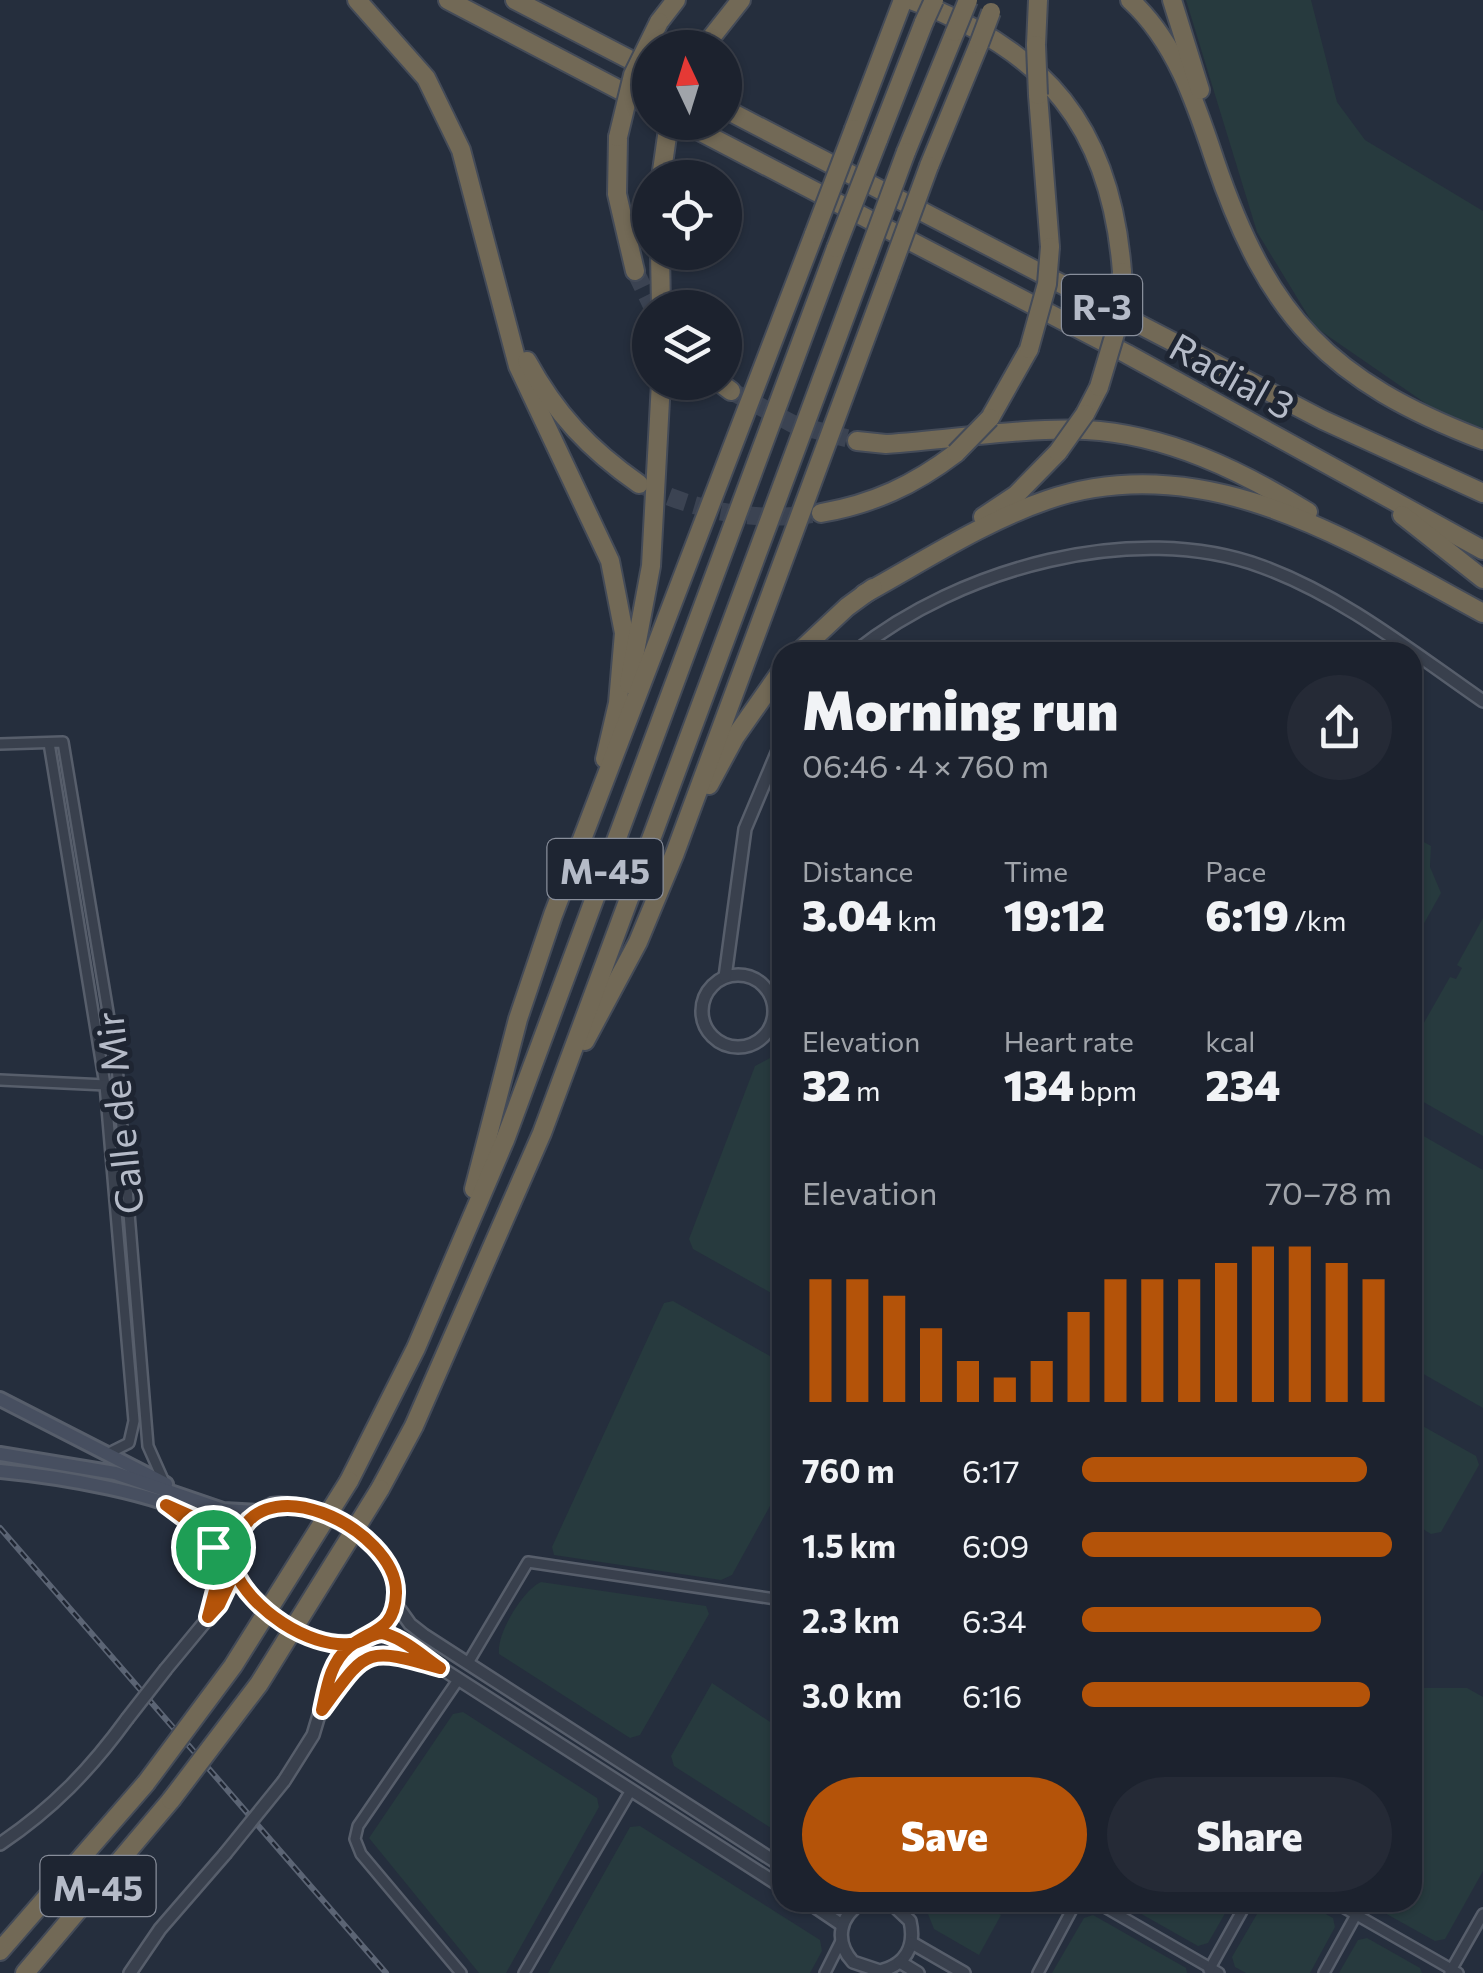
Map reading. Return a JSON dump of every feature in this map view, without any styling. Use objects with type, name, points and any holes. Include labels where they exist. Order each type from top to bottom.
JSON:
[{"type":"highway","points":[[357,0],[426,78],[461,150],[518,366],[599,534],[620,597],[623,670],[605,760]]},
{"type":"highway","points":[[448,0],[632,97]]},
{"type":"highway","points":[[515,0],[632,61]]},
{"type":"highway","name":"M-45","points":[[0,1951],[146,1783],[243,1650],[350,1481],[416,1348],[505,1140],[836,248],[934,0]]},
{"type":"highway","name":"M-45","points":[[25,1973],[171,1800],[259,1684],[380,1489],[414,1426],[502,1230],[563,1075],[906,152],[968,0]]},
{"type":"highway","points":[[821,512],[850,508],[900,490],[956,453],[990,418],[1030,350],[1047,284],[1050,247],[1038,95],[1038,0]]},
{"type":"highway","points":[[1130,0],[1172,52],[1194,99],[1234,216],[1264,278],[1320,349],[1378,394],[1483,440]]},
{"type":"highway","points":[[1172,0],[1223,163],[1234,216]]},
{"type":"highway","points":[[472,1217],[472,1198],[518,1019],[571,868],[904,4],[958,16],[994,37],[1026,62],[1077,118],[1110,190],[1122,272],[1116,330],[1099,387],[1085,414],[1058,452],[1016,495],[864,594],[810,642]]},
{"type":"highway","points":[[717,30],[735,6]]},
{"type":"highway","points":[[563,1075],[638,942],[675,852],[929,166],[994,6]]},
{"type":"highway","points":[[635,271],[616,194],[618,137],[633,74],[667,11]]},
{"type":"highway","name":"Radial 3","points":[[742,118],[1323,420],[1483,493]]},
{"type":"highway","name":"Radial 3","points":[[717,140],[1110,345],[1483,550]]},
{"type":"highway","points":[[497,297],[552,406],[580,439],[638,484]]},
{"type":"highway","points":[[571,868],[636,662],[652,566],[661,400]]},
{"type":"highway","points":[[857,440],[886,444],[1088,430],[1127,436],[1229,467],[1384,560]]},
{"type":"highway","points":[[1358,480],[1483,579]]},
{"type":"highway","points":[[864,594],[1000,519],[1068,493],[1122,485],[1197,487],[1276,508],[1483,613]]},
{"type":"highway","points":[[675,852],[735,737],[772,684]]},
{"type":"main road","points":[[0,1398],[164,1482],[170,1499]]},
{"type":"main road","points":[[0,1454],[115,1473],[170,1499],[211,1525],[233,1554]]},
{"type":"main road","points":[[0,1471],[222,1510],[258,1512]]},
{"type":"main road","points":[[296,1505],[366,1540],[393,1573],[395,1603],[377,1632],[352,1644],[322,1640],[283,1621],[253,1599],[235,1571],[233,1554],[239,1533],[258,1512],[272,1506],[296,1505]]},
{"type":"street","points":[[868,642],[936,598],[985,579],[1081,556],[1167,550],[1260,566],[1306,584],[1398,642]]},
{"type":"street","points":[[1422,659],[1483,701]]},
{"type":"street","name":"Calle de Mir","points":[[107,1454],[129,1443],[134,1421],[105,1085],[50,744],[63,742],[119,1085],[148,1446],[164,1482]]},
{"type":"street","points":[[0,744],[50,744]]},
{"type":"street","points":[[772,764],[745,829],[736,872],[733,944],[725,977],[705,996],[702,1014],[708,1031],[721,1043],[742,1047],[761,1040],[770,1030],[772,1010]]},
{"type":"street","points":[[733,944],[744,975]]},
{"type":"street","points":[[725,977],[744,975],[762,984],[772,999]]},
{"type":"street","points":[[0,1080],[119,1085]]},
{"type":"street","points":[[170,1499],[206,1536],[218,1560],[219,1585],[208,1617]]},
{"type":"street","points":[[468,1663],[528,1562],[772,1599]]},
{"type":"street","points":[[0,1844],[35,1820],[90,1770],[126,1719],[219,1605],[235,1571]]},
{"type":"street","points":[[395,1603],[410,1624],[772,1860]]},
{"type":"street","points":[[377,1632],[388,1634],[772,1880]]},
{"type":"street","points":[[130,1973],[160,1930],[284,1781],[314,1734],[334,1665],[352,1644]]},
{"type":"street","points":[[322,1710],[347,1671],[377,1655],[440,1668]]},
{"type":"street","points":[[458,1680],[358,1826],[355,1839],[360,1854],[461,1973]]},
{"type":"street","points":[[524,1973],[631,1790]]},
{"type":"street","points":[[823,1912],[842,1925]]},
{"type":"street","points":[[825,1973],[850,1912]]},
{"type":"street","points":[[841,1941],[853,1962],[868,1972],[900,1962],[912,1943],[910,1921],[902,1912]]},
{"type":"street","points":[[1038,1973],[1071,1912]]},
{"type":"street","points":[[1113,1912],[1212,1971],[1242,1912]]},
{"type":"street","points":[[1351,1912],[1453,1972],[1483,1914]]},
{"type":"street","points":[[1324,1973],[1356,1915]]},
{"type":"street","points":[[912,1943],[964,1973]]},
{"type":"street","points":[[900,1962],[918,1973]]},
{"type":"green space","points":[[1186,0],[1311,0],[1337,102],[1365,140],[1483,211],[1483,428],[1441,414],[1315,327],[1257,232]]},
{"type":"green space","points":[[1422,841],[1431,846],[1430,867],[1441,893],[1422,927]]},
{"type":"green space","points":[[1483,918],[1483,1136],[1422,1101],[1422,1026],[1450,977],[1456,979],[1462,968],[1457,965]]},
{"type":"green space","points":[[772,1057],[772,1293],[693,1249],[689,1239],[755,1066]]},
{"type":"green space","points":[[1422,1135],[1483,1170],[1483,1408],[1422,1373]]},
{"type":"green space","points":[[673,1301],[772,1357],[772,1502],[732,1575],[721,1580],[554,1555],[552,1547],[664,1303]]},
{"type":"green space","points":[[1422,1426],[1476,1456],[1479,1465],[1441,1532],[1431,1534],[1422,1528]]},
{"type":"green space","points":[[541,1582],[706,1606],[709,1614],[640,1735],[630,1738],[499,1654],[502,1635],[512,1614],[526,1594]]},
{"type":"green space","points":[[712,1683],[772,1723],[772,1829],[674,1766],[671,1756]]},
{"type":"green space","points":[[1422,1688],[1467,1688],[1483,1697],[1483,1871],[1445,1939],[1435,1941],[1383,1912],[1422,1912]]},
{"type":"green space","points":[[463,1712],[597,1798],[599,1807],[506,1973],[479,1973],[369,1838],[453,1714]]},
{"type":"green space","points":[[640,1826],[820,1940],[822,1951],[810,1973],[548,1973],[630,1827]]},
{"type":"green space","points":[[927,1912],[1001,1915],[979,1955],[934,1929]]},
{"type":"green space","points":[[1138,1912],[1226,1912],[1208,1943],[1198,1946]]},
{"type":"green space","points":[[1258,1912],[1322,1912],[1333,1918],[1335,1927],[1310,1973],[1246,1973],[1235,1967],[1232,1957]]},
{"type":"green space","points":[[1093,1915],[1186,1968],[1187,1973],[1052,1973],[1084,1918]]},
{"type":"green space","points":[[1367,1938],[1420,1968],[1422,1973],[1339,1973],[1358,1940]]},
{"type":"tunnel","points":[[635,271],[644,290]]},
{"type":"tunnel","points":[[742,397],[793,424],[857,441]]},
{"type":"tunnel","points":[[644,486],[726,512],[768,517],[812,514]]},
{"type":"railway","points":[[0,1528],[386,1973]]},
{"type":"route","points":[[213,1547],[206,1536],[166,1505],[211,1525],[233,1554],[239,1533],[258,1512],[272,1506],[296,1505],[366,1540],[386,1561],[396,1588],[392,1614],[385,1625],[377,1632],[367,1640],[352,1644],[342,1654],[328,1678],[322,1710],[347,1671],[377,1655],[440,1668],[388,1634],[377,1632],[352,1644],[333,1644],[310,1637],[253,1599],[235,1571],[219,1605],[208,1617],[220,1571],[213,1547]]}]
